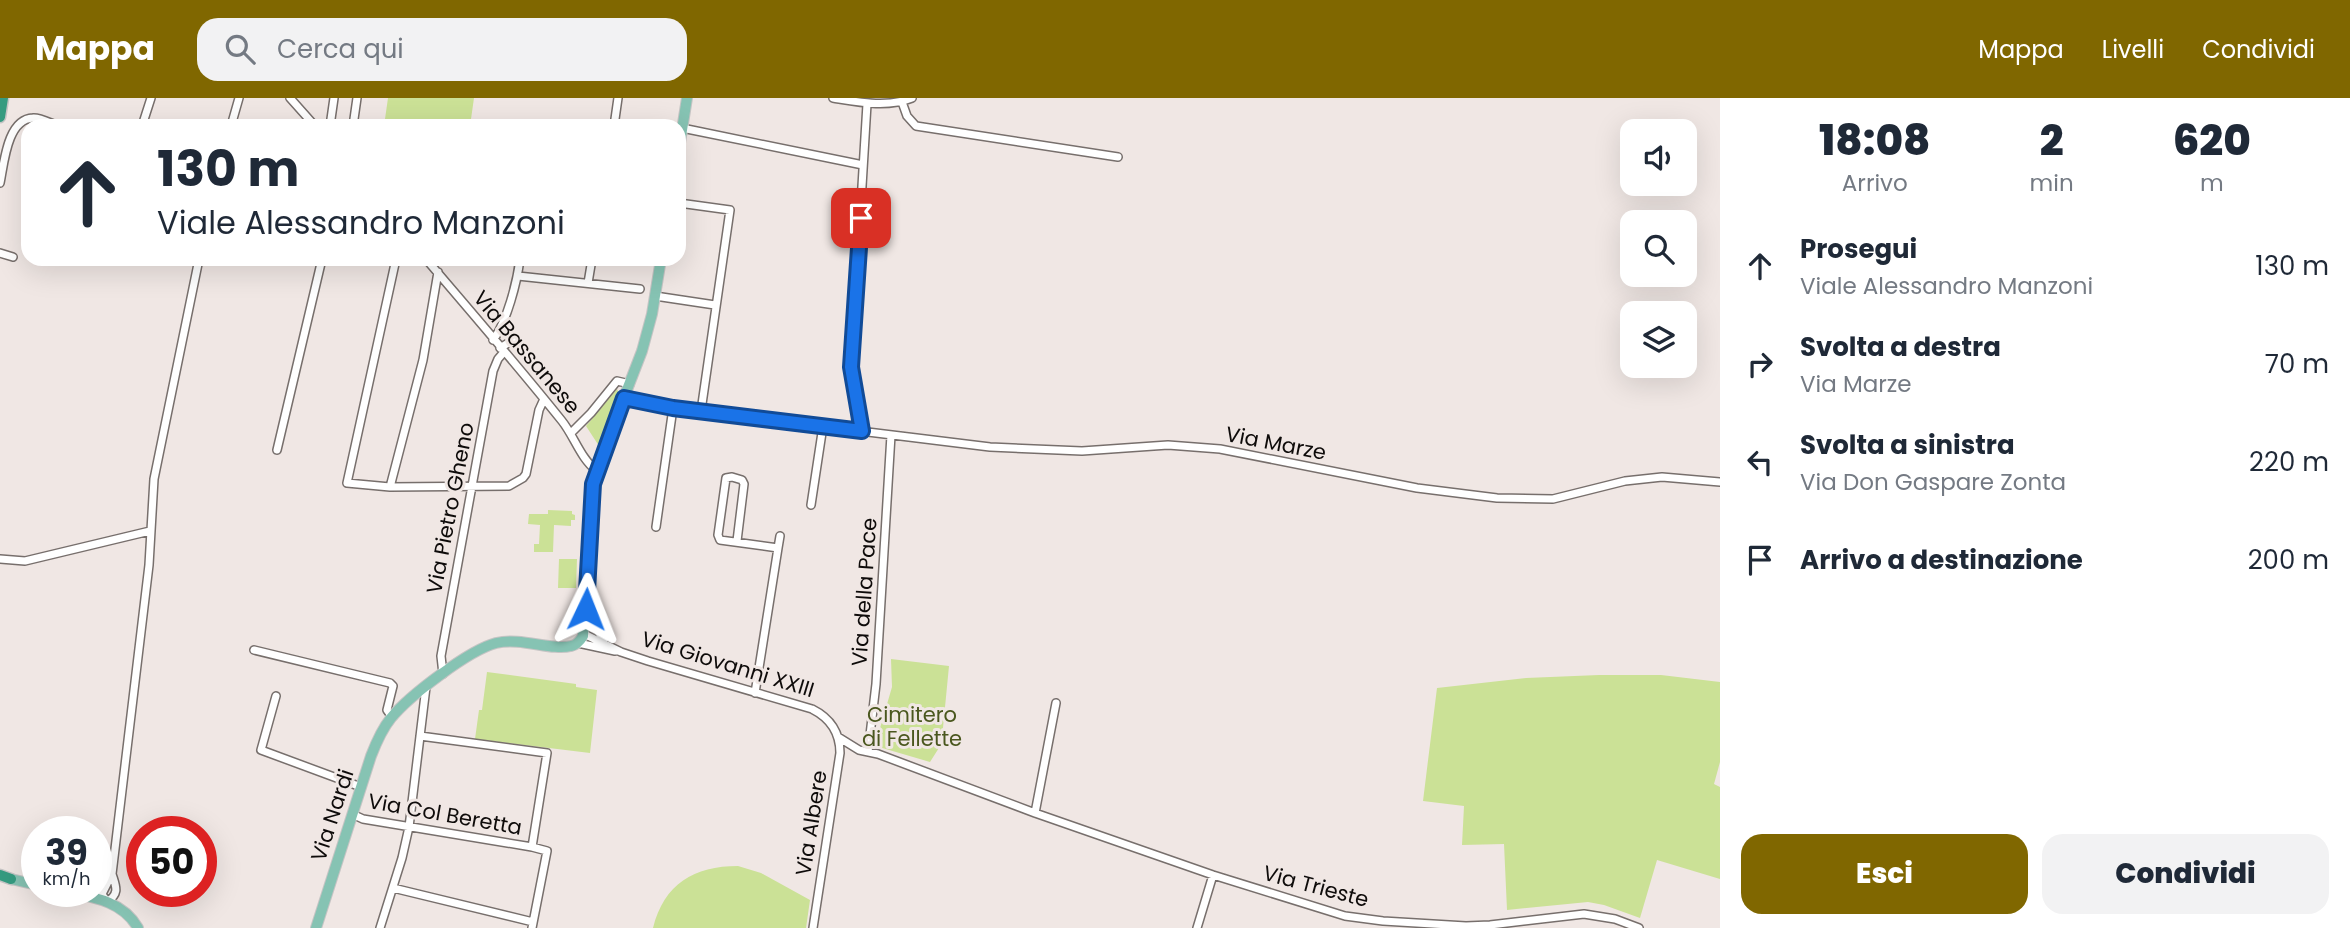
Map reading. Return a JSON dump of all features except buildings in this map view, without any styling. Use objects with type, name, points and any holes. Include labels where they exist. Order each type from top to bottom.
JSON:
[{"type":"highway","points":[[0,117],[3,98]]},
{"type":"main road","points":[[684,119],[687,98]]},
{"type":"main road","points":[[581,638],[586,609],[590,508],[596,470],[648,332],[660,266]]},
{"type":"main road","name":"Via Giovanni XXIII","points":[[392,717],[426,687],[478,650],[497,643],[517,641],[570,646],[581,638]]},
{"type":"main road","name":"Via Nardi","points":[[316,928],[374,747],[392,717]]},
{"type":"main road","points":[[112,904],[121,908],[138,928]]},
{"type":"street","points":[[144,119],[151,98]]},
{"type":"street","points":[[233,119],[239,98]]},
{"type":"street","points":[[290,98],[310,119]]},
{"type":"street","points":[[331,119],[334,98]]},
{"type":"street","points":[[354,119],[357,98]]},
{"type":"street","points":[[615,119],[618,98]]},
{"type":"street","points":[[833,98],[867,104],[902,102],[912,98]]},
{"type":"street","points":[[902,102],[907,116],[916,126],[1118,158]]},
{"type":"street","points":[[862,431],[851,367],[867,104]]},
{"type":"street","points":[[0,183],[9,138],[21,122]]},
{"type":"street","points":[[686,129],[863,165]]},
{"type":"street","points":[[686,204],[730,211],[701,411]]},
{"type":"street","points":[[0,253],[13,257]]},
{"type":"street","points":[[112,899],[117,891],[112,874],[149,565],[156,464],[198,266]]},
{"type":"street","points":[[276,450],[320,266]]},
{"type":"street","points":[[394,266],[347,483],[390,487],[502,488],[523,478],[528,468],[544,399]]},
{"type":"street","name":"Via Bassanese","points":[[432,266],[544,399],[596,470]]},
{"type":"street","points":[[493,340],[499,331],[519,266]]},
{"type":"street","points":[[588,283],[591,266]]},
{"type":"street","points":[[390,487],[423,360],[438,272]]},
{"type":"street","points":[[517,276],[640,289]]},
{"type":"street","points":[[655,296],[715,305]]},
{"type":"street","points":[[502,350],[513,340]]},
{"type":"street","name":"Via Pietro Gheno","points":[[443,674],[441,656],[471,487],[493,371],[502,350]]},
{"type":"street","points":[[571,433],[617,381],[630,384]]},
{"type":"street","name":"Via Marze","points":[[624,398],[673,408],[990,447],[1082,451],[1168,445],[1220,449],[1417,488],[1497,498],[1553,499],[1625,481],[1662,477],[1720,481]]},
{"type":"street","points":[[656,527],[673,408]]},
{"type":"street","points":[[811,505],[823,426]]},
{"type":"street","name":"Via della Pace","points":[[868,752],[876,684],[891,435]]},
{"type":"street","points":[[737,541],[744,484],[742,480],[732,477],[726,478],[718,535],[720,540],[778,548]]},
{"type":"street","points":[[0,559],[25,561],[150,531]]},
{"type":"street","points":[[755,692],[780,536]]},
{"type":"street","name":"Via Giovanni XXIII","points":[[586,609],[594,626],[609,645]]},
{"type":"street","points":[[581,638],[621,652]]},
{"type":"street","name":"Via Giovanni XXIII","points":[[581,638],[812,709],[831,725]]},
{"type":"street","points":[[254,650],[390,683],[393,686],[387,710],[392,717]]},
{"type":"street","points":[[380,928],[409,827],[426,687]]},
{"type":"street","points":[[276,696],[261,750],[360,787]]},
{"type":"street","points":[[1035,813],[1056,703]]},
{"type":"street","name":"Via Albere","points":[[813,928],[839,753],[838,737],[831,725]]},
{"type":"street","points":[[393,888],[532,925],[547,850],[532,847],[547,753],[420,736]]},
{"type":"street","name":"Via Trieste","points":[[838,737],[859,750],[1213,875],[1363,919],[1490,925],[1584,914],[1615,919],[1639,928]]},
{"type":"street","name":"Via Trieste","points":[[839,753],[859,750]]},
{"type":"street","name":"Via Col Beretta","points":[[352,814],[409,827],[532,847]]},
{"type":"street","points":[[1197,928],[1213,875]]},
{"type":"green space","points":[[388,98],[474,98],[471,119],[385,119]]},
{"type":"green space","points":[[617,389],[619,393],[599,446],[586,426]]},
{"type":"green space","points":[[548,510],[572,511],[575,520],[571,520],[571,526],[554,525],[553,552],[534,552],[534,544],[539,544],[540,525],[528,524],[529,514],[548,514]]},
{"type":"green space","points":[[559,559],[577,559],[576,588],[558,588]]},
{"type":"green space","name":"Cimitero di Fellette","points":[[891,659],[949,666],[942,738],[944,740],[930,762],[879,747],[880,744],[876,742],[892,687]]},
{"type":"green space","points":[[487,672],[576,684],[576,687],[597,690],[590,753],[475,739]]},
{"type":"green space","points":[[1661,675],[1720,682],[1720,762],[1714,784],[1720,787],[1720,879],[1657,860],[1640,918],[1588,902],[1507,910],[1504,844],[1462,845],[1464,806],[1423,801],[1437,688],[1526,678]]},
{"type":"green space","points":[[738,866],[761,873],[810,900],[806,928],[653,928],[665,900],[683,880],[708,870]]},
{"type":"route","points":[[586,609],[593,484],[624,398],[673,408],[862,431],[851,367],[861,218]]}]
